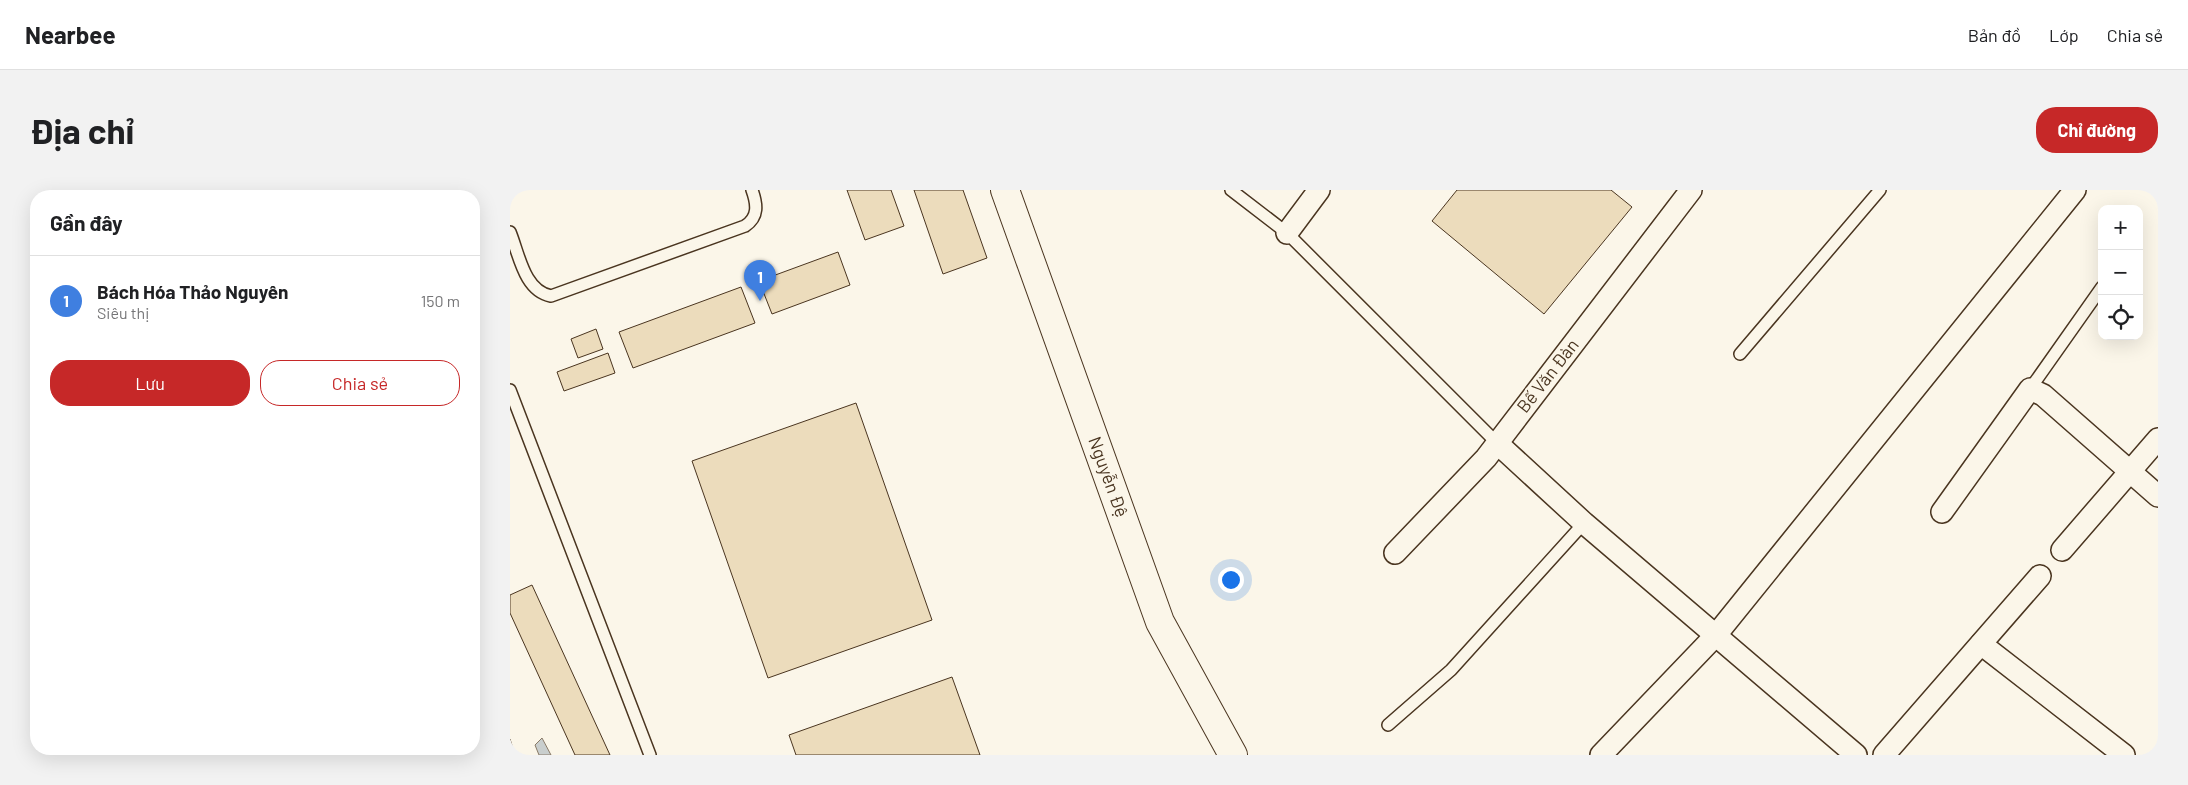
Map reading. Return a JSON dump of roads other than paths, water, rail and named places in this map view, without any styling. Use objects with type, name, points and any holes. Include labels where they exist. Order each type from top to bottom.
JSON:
[{"type":"street","name":"Nguyễn Đệ","points":[[1005,190],[1160,622],[1233,755]]},
{"type":"street","points":[[1287,233],[1319,190]]},
{"type":"street","name":"Bế Văn Đàn","points":[[1395,553],[1486,458],[1691,190]]},
{"type":"street","points":[[1601,755],[1716,636],[2075,190]]},
{"type":"street","points":[[1942,512],[2030,389],[2044,395],[2158,496]]},
{"type":"street","points":[[2062,550],[2158,439]]},
{"type":"street","points":[[1496,443],[1584,523],[1856,755]]},
{"type":"street","points":[[1884,755],[2040,576]]},
{"type":"street","points":[[1981,644],[2124,755]]},
{"type":"lane","points":[[510,232],[530,284],[543,295],[551,296],[745,226],[752,221],[756,211],[752,190]]},
{"type":"lane","points":[[1231,190],[1287,233],[1496,443]]},
{"type":"lane","points":[[1740,354],[1880,190]]},
{"type":"lane","points":[[2030,389],[2098,293]]},
{"type":"lane","points":[[510,390],[650,755]]},
{"type":"lane","points":[[1388,725],[1451,670],[1584,523]]},
{"type":"place","name":"Bách Hóa Thảo Nguyên","points":[[760,301]]}]
